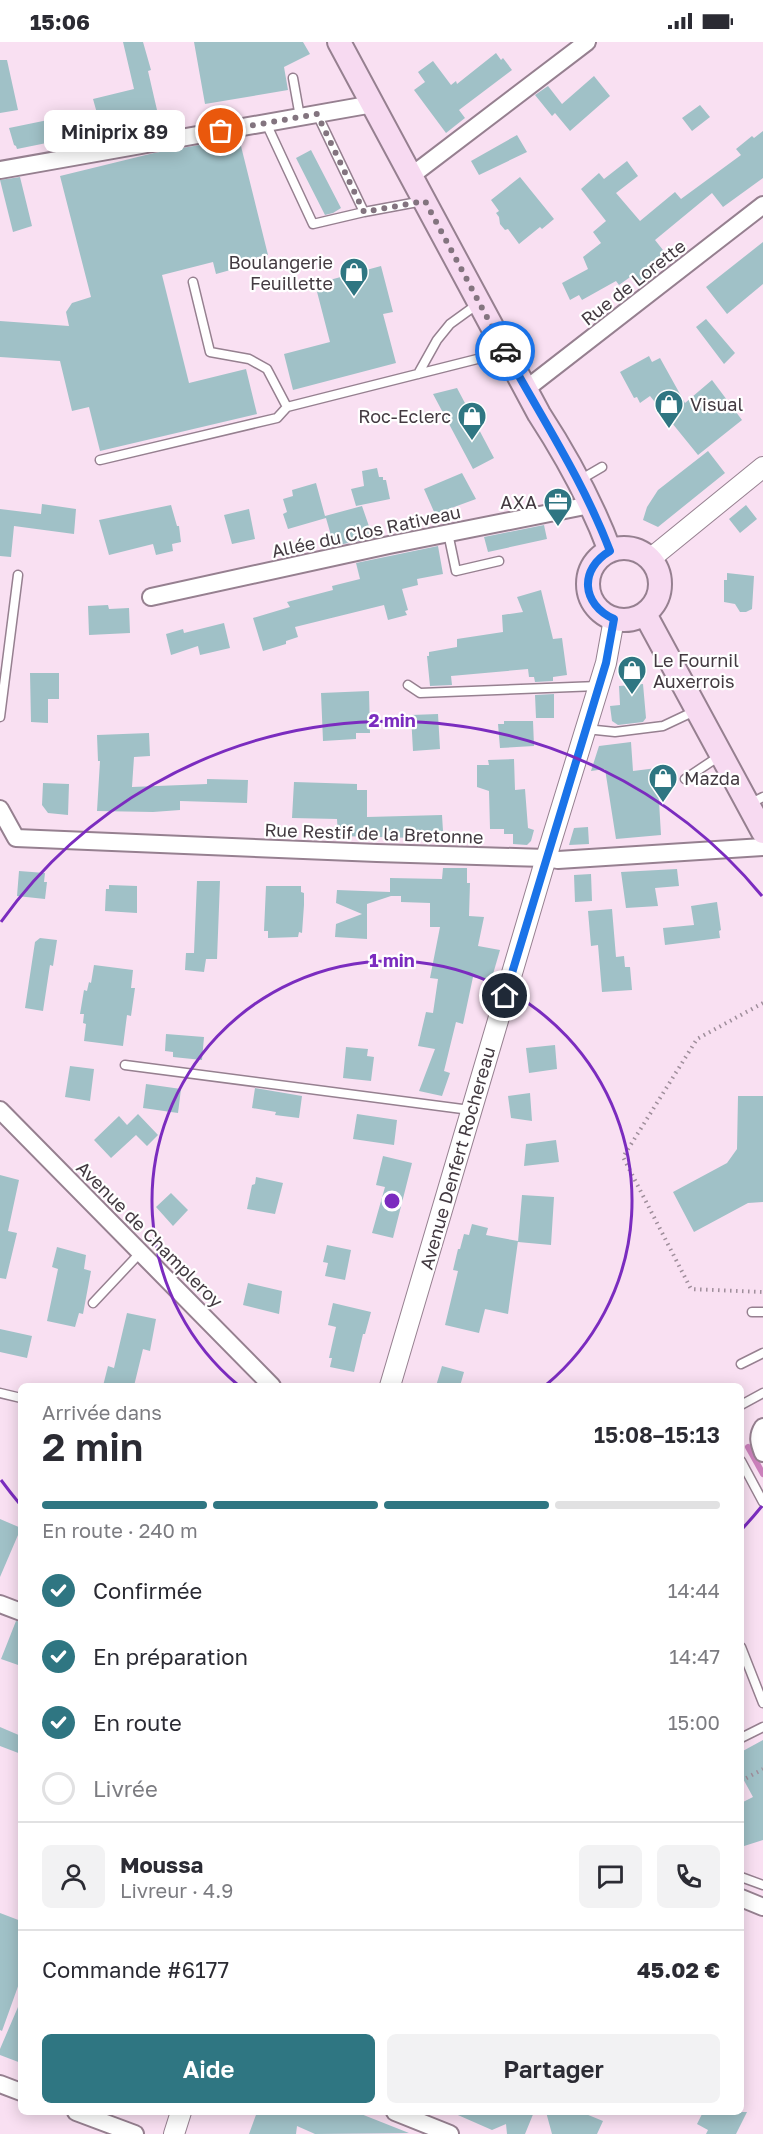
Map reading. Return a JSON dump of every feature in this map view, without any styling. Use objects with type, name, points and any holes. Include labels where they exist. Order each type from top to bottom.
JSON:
[{"type":"main road","points":[[339,42],[479,303],[578,481],[610,551]]},
{"type":"main road","points":[[627,548],[650,558],[658,569],[661,581],[660,594],[645,614],[625,621],[614,619],[596,607],[590,597],[588,586],[593,565],[600,556],[610,551],[627,548]]},
{"type":"main road","points":[[645,614],[721,754],[756,801],[763,832]]},
{"type":"street","points":[[411,176],[587,42]]},
{"type":"street","points":[[0,170],[373,104]]},
{"type":"street","name":"Rue de Lorette","points":[[526,389],[763,205]]},
{"type":"street","points":[[650,558],[763,466]]},
{"type":"street","name":"Allée du Clos Rativeau","points":[[151,597],[590,505]]},
{"type":"street","name":"Avenue Denfert Rochereau","points":[[391,1383],[606,663],[614,619]]},
{"type":"street","name":"Rue Restif de la Bretonne","points":[[0,809],[16,838],[558,860],[691,849],[763,847]]},
{"type":"street","name":"Avenue de Champleroy","points":[[0,1110],[269,1383]]},
{"type":"street","points":[[763,1427],[759,1433],[759,1442],[763,1453]]},
{"type":"street","points":[[0,1604],[18,1611]]},
{"type":"street","points":[[744,1899],[763,1907]]},
{"type":"street","points":[[0,2084],[18,2091]]},
{"type":"street","points":[[84,2115],[135,2134]]},
{"type":"street","points":[[174,2134],[180,2115]]},
{"type":"street","points":[[402,2115],[450,2134]]},
{"type":"lane","points":[[293,78],[308,116],[364,212]]},
{"type":"lane","points":[[266,123],[314,224],[425,201]]},
{"type":"lane","points":[[193,282],[210,352],[249,359],[267,369],[287,407]]},
{"type":"lane","points":[[418,374],[450,324],[479,303]]},
{"type":"lane","points":[[100,460],[277,418],[287,407],[506,352]]},
{"type":"lane","points":[[578,481],[602,467]]},
{"type":"lane","points":[[448,533],[456,570],[499,561]]},
{"type":"lane","points":[[0,717],[18,575]]},
{"type":"lane","points":[[408,685],[420,693],[599,686]]},
{"type":"lane","points":[[586,729],[615,732],[663,726],[697,710]]},
{"type":"lane","points":[[685,779],[721,754]]},
{"type":"lane","points":[[125,1065],[471,1110]]},
{"type":"lane","points":[[93,1303],[140,1253]]},
{"type":"lane","points":[[752,1312],[763,1312]]},
{"type":"lane","points":[[741,1364],[763,1353]]},
{"type":"lane","points":[[0,1393],[18,1397]]},
{"type":"lane","points":[[744,1403],[763,1393]]},
{"type":"lane","points":[[744,1467],[763,1502]]},
{"type":"lane","points":[[744,1655],[763,1703]]},
{"type":"lane","points":[[744,1736],[763,1726]]},
{"type":"lane","points":[[744,1878],[763,1885]]},
{"type":"path","points":[[763,1003],[697,1039],[623,1157],[691,1289],[763,1292]]},
{"type":"path","points":[[744,1779],[763,1769]]},
{"type":"building","points":[[123,42],[143,42],[151,70],[148,71],[157,110],[100,124],[93,99],[134,89]]},
{"type":"building","points":[[194,42],[303,42],[310,54],[284,67],[288,90],[205,104]]},
{"type":"building","points":[[496,53],[512,70],[459,110],[465,118],[446,133],[414,90],[425,82],[418,72],[433,61],[451,85],[456,81],[457,84]]},
{"type":"building","points":[[0,60],[7,60],[18,110],[0,113]]},
{"type":"building","points":[[594,76],[610,96],[570,131],[555,113],[552,116],[535,95],[548,86],[562,104]]},
{"type":"building","points":[[700,105],[710,117],[692,131],[682,118]]},
{"type":"building","points":[[48,120],[49,125],[68,122],[71,138],[17,149],[9,128]]},
{"type":"building","points":[[763,131],[763,178],[723,207],[712,193],[655,240],[671,260],[640,284],[633,275],[619,285],[616,281],[582,300],[579,295],[570,300],[562,283],[588,269],[583,257],[601,243],[593,232],[606,221],[581,189],[599,173],[604,179],[627,161],[638,176],[616,193],[640,221],[675,192],[681,199],[741,155],[736,149],[752,136],[754,138]]},
{"type":"building","points":[[517,135],[527,152],[479,175],[471,161]]},
{"type":"building","points":[[239,138],[268,255],[232,263],[234,269],[216,274],[213,262],[162,275],[189,383],[246,369],[257,414],[100,451],[89,407],[72,411],[60,361],[0,357],[0,321],[69,326],[66,312],[72,303],[91,297],[60,176],[154,153]]},
{"type":"building","points":[[311,150],[341,208],[333,213],[325,215],[296,158]]},
{"type":"building","points":[[20,177],[32,226],[13,232],[0,180]]},
{"type":"building","points":[[520,177],[554,219],[519,244],[508,229],[505,230],[500,224],[496,213],[499,211],[491,200]]},
{"type":"building","points":[[763,242],[763,284],[727,314],[706,287]]},
{"type":"building","points":[[381,266],[393,312],[383,314],[396,363],[293,390],[284,354],[330,342],[315,284]]},
{"type":"building","points":[[706,319],[735,353],[724,364],[696,327]]},
{"type":"building","points":[[649,356],[652,362],[660,358],[685,403],[712,380],[742,420],[698,455],[650,396],[640,403],[637,397],[634,398],[620,372]]},
{"type":"building","name":"Roc-Eclerc","points":[[457,388],[494,458],[473,469],[433,394]]},
{"type":"building","points":[[708,451],[725,473],[658,527],[643,520],[647,507],[658,490]]},
{"type":"building","points":[[377,468],[379,477],[386,480],[390,499],[356,506],[351,489],[364,486],[362,471]]},
{"type":"building","points":[[462,473],[476,499],[435,514],[424,489]]},
{"type":"building","points":[[316,483],[325,516],[362,506],[372,535],[377,533],[382,536],[334,546],[326,518],[288,529],[283,514],[287,512],[283,499],[293,496],[292,490]]},
{"type":"building","points":[[42,504],[76,509],[74,534],[14,526],[11,557],[0,556],[0,509],[41,514]]},
{"type":"building","points":[[171,505],[177,526],[179,526],[181,542],[172,544],[173,551],[156,555],[153,544],[109,555],[99,520]]},
{"type":"building","points":[[746,505],[757,519],[740,533],[729,519]]},
{"type":"building","points":[[249,509],[255,539],[232,544],[224,515]]},
{"type":"building","points":[[544,525],[547,539],[488,552],[484,537]]},
{"type":"building","points":[[438,546],[443,574],[417,579],[418,585],[402,589],[408,610],[405,611],[407,615],[388,620],[384,605],[295,627],[298,637],[286,641],[286,644],[263,651],[253,618],[290,607],[287,602],[333,590],[332,586],[360,579],[356,563]]},
{"type":"building","points":[[727,573],[754,576],[752,609],[740,612],[735,604],[724,602],[724,580],[727,580]]},
{"type":"building","points":[[541,590],[553,639],[562,638],[567,675],[553,677],[553,681],[535,682],[534,677],[529,677],[528,669],[451,676],[452,685],[430,686],[427,656],[429,652],[457,647],[457,639],[503,632],[502,615],[523,612],[517,597]]},
{"type":"building","points":[[108,605],[109,609],[129,608],[130,633],[89,635],[88,606]]},
{"type":"building","points":[[224,623],[230,648],[200,655],[198,646],[171,655],[166,634],[183,629],[184,633]]},
{"type":"building","points":[[30,673],[59,673],[59,699],[48,699],[48,723],[31,722]]},
{"type":"building","name":"Le Fournil Auxerrois","points":[[643,684],[646,718],[643,722],[618,725],[612,721],[610,706],[620,705],[619,686]]},
{"type":"building","points":[[369,691],[370,733],[356,733],[356,739],[323,741],[321,693]]},
{"type":"building","points":[[554,694],[554,718],[536,718],[535,695]]},
{"type":"building","points":[[438,714],[440,749],[413,751],[411,715]]},
{"type":"building","points":[[504,721],[533,721],[534,746],[500,748],[498,724],[504,724]]},
{"type":"building","points":[[149,733],[150,756],[134,757],[132,787],[207,784],[207,779],[248,780],[247,803],[180,801],[180,810],[97,811],[100,761],[98,761],[97,735]]},
{"type":"building","points":[[631,742],[633,771],[657,768],[661,835],[616,839],[605,769],[591,771],[599,746]]},
{"type":"building","points":[[514,759],[515,790],[525,789],[528,828],[534,830],[531,841],[527,845],[513,844],[513,834],[504,834],[504,829],[490,829],[489,791],[477,787],[477,765],[489,765],[488,760]]},
{"type":"building","points":[[294,782],[357,784],[357,790],[367,790],[367,817],[442,815],[443,831],[418,831],[418,838],[338,836],[337,819],[292,818]]},
{"type":"building","points":[[43,783],[69,784],[68,815],[48,813],[42,805]]},
{"type":"building","points":[[588,827],[589,844],[569,845],[574,828]]},
{"type":"building","points":[[443,868],[467,868],[467,883],[470,883],[469,916],[484,917],[478,946],[500,950],[491,981],[473,977],[463,1024],[456,1022],[444,1071],[450,1073],[442,1096],[419,1091],[435,1049],[418,1046],[426,1012],[433,1013],[438,979],[430,978],[440,927],[430,927],[430,903],[401,902],[401,896],[391,896],[367,904],[367,939],[335,937],[336,924],[362,914],[336,903],[337,890],[390,892],[390,878],[442,879]]},
{"type":"building","points":[[677,869],[679,886],[655,888],[658,906],[626,908],[621,872]]},
{"type":"building","points":[[19,871],[45,873],[44,882],[47,882],[45,899],[17,896]]},
{"type":"building","points":[[591,874],[592,901],[575,902],[574,875]]},
{"type":"building","points":[[197,881],[220,881],[217,959],[206,959],[204,972],[185,970],[186,953],[194,953]]},
{"type":"building","points":[[109,885],[137,886],[137,913],[105,911],[106,889],[109,889]]},
{"type":"building","points":[[266,886],[301,886],[301,892],[304,893],[304,905],[302,933],[299,932],[298,937],[268,938],[268,931],[264,931]]},
{"type":"building","points":[[717,902],[720,938],[665,945],[663,928],[694,925],[691,906]]},
{"type":"building","points":[[612,909],[616,957],[624,956],[625,967],[630,967],[632,990],[602,992],[598,945],[591,946],[588,911]]},
{"type":"building","points":[[40,938],[57,940],[53,966],[50,965],[43,1011],[25,1008],[35,942]]},
{"type":"building","points":[[94,965],[133,970],[131,988],[135,988],[131,1016],[127,1015],[123,1046],[84,1041],[86,1024],[83,1023],[84,1014],[80,1014],[84,990],[87,991],[89,982],[91,983]]},
{"type":"building","points":[[166,1034],[204,1037],[202,1060],[173,1057],[173,1052],[165,1051]]},
{"type":"building","points":[[555,1045],[557,1069],[529,1073],[526,1048]]},
{"type":"building","points":[[346,1047],[368,1049],[367,1056],[374,1057],[371,1081],[343,1078]]},
{"type":"building","points":[[70,1066],[94,1069],[90,1101],[65,1097]]},
{"type":"building","points":[[146,1084],[181,1089],[178,1113],[143,1108]]},
{"type":"building","points":[[255,1088],[302,1096],[299,1118],[275,1115],[276,1112],[252,1108]]},
{"type":"building","points":[[530,1093],[532,1121],[511,1118],[508,1096]]},
{"type":"building","points":[[738,1096],[763,1096],[763,1202],[748,1203],[694,1232],[673,1192],[727,1163],[737,1149]]},
{"type":"building","points":[[138,1114],[158,1135],[147,1146],[136,1135],[111,1158],[94,1140],[119,1116],[127,1125]]},
{"type":"building","points":[[357,1114],[397,1120],[394,1145],[353,1139]]},
{"type":"building","points":[[556,1140],[559,1162],[524,1166],[526,1144]]},
{"type":"building","points":[[383,1156],[412,1163],[393,1238],[372,1233],[385,1187],[376,1185]]},
{"type":"building","points":[[0,1175],[19,1180],[8,1231],[17,1233],[6,1279],[0,1278]]},
{"type":"building","points":[[256,1177],[283,1183],[275,1214],[247,1209]]},
{"type":"building","points":[[171,1193],[188,1210],[173,1226],[156,1207]]},
{"type":"building","points":[[522,1195],[554,1197],[551,1245],[518,1242]]},
{"type":"building","points":[[472,1224],[488,1228],[486,1235],[518,1241],[508,1314],[485,1309],[479,1333],[445,1325],[458,1271],[453,1270],[458,1249],[460,1249],[464,1234],[469,1235]]},
{"type":"building","points":[[327,1245],[351,1250],[345,1280],[325,1276],[328,1263],[323,1262]]},
{"type":"building","points":[[57,1247],[86,1255],[84,1269],[91,1271],[83,1314],[79,1313],[75,1327],[47,1321],[58,1269],[52,1267]]},
{"type":"building","points":[[248,1283],[282,1291],[279,1314],[243,1305]]},
{"type":"building","points":[[333,1303],[371,1312],[354,1372],[330,1367],[332,1358],[329,1358],[336,1327],[328,1325]]},
{"type":"building","points":[[127,1313],[156,1319],[150,1351],[143,1349],[135,1383],[104,1383],[108,1366],[114,1368]]},
{"type":"building","points":[[0,1329],[32,1336],[27,1358],[0,1352]]},
{"type":"building","points":[[442,1366],[464,1372],[461,1383],[437,1383]]},
{"type":"building","points":[[0,1519],[18,1527],[18,1535],[0,1577]]},
{"type":"building","points":[[16,1621],[18,1621],[18,1665],[1,1659]]},
{"type":"building","points":[[0,1727],[18,1735],[18,1753],[0,1746]]},
{"type":"building","points":[[763,1740],[763,1840],[744,1846],[744,1802],[753,1797],[744,1780],[744,1750]]},
{"type":"building","points":[[0,1913],[18,1920],[18,1986],[2,2031],[0,2030]]},
{"type":"building","points":[[18,2007],[18,2062],[0,2055],[0,2049]]},
{"type":"building","points":[[744,2112],[747,2112],[736,2134],[706,2134],[708,2130],[697,2124],[702,2115],[744,2115]]},
{"type":"building","points":[[256,2115],[364,2115],[409,2133],[315,2134],[297,2126],[296,2134],[249,2134]]},
{"type":"building","points":[[458,2115],[533,2115],[525,2134],[507,2134],[506,2124],[492,2130]]},
{"type":"building","points":[[547,2115],[588,2115],[603,2121],[597,2134],[552,2134]]},
{"type":"waterway","points":[[748,1447],[763,1474]]},
{"type":"way so far","points":[[221,131],[317,114],[364,212],[425,201],[505,351]]},
{"type":"place","name":"Miniprix 89","points":[[221,131]]},
{"type":"place","name":"Boulangerie Feuillette","points":[[354,298]]},
{"type":"place","name":"Visual","points":[[669,430]]},
{"type":"place","name":"Roc-Eclerc","points":[[472,442]]},
{"type":"place","name":"AXA","points":[[558,528]]},
{"type":"place","name":"Le Fournil Auxerrois","points":[[632,696]]},
{"type":"place","name":"Mazda","points":[[663,804]]},
{"type":"route","points":[[505,351],[600,523],[610,551],[600,556],[593,565],[588,586],[590,597],[596,607],[614,619],[606,663],[505,996]]}]
